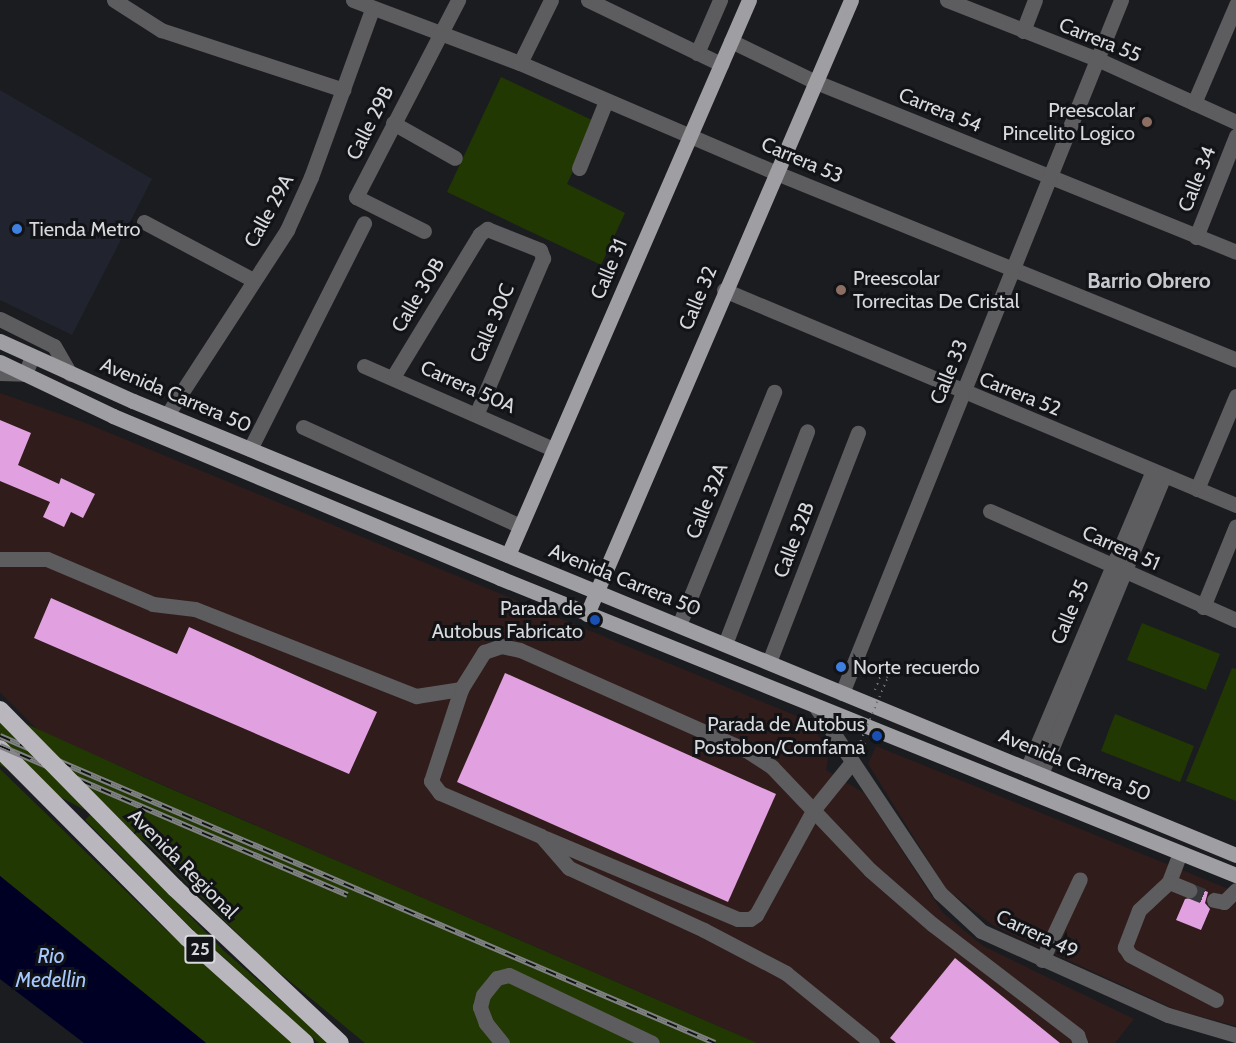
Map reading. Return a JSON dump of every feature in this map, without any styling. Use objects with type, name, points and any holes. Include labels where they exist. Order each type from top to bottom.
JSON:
[{"type":"highway","name":"Avenida Regional","points":[[0,710],[175,888],[340,1043]]},
{"type":"highway","name":"25","points":[[0,749],[243,990],[305,1043]]},
{"type":"main road","name":"Calle 32","points":[[587,614],[774,172],[816,82],[850,0]]},
{"type":"main road","name":"Calle 31","points":[[508,555],[747,1]]},
{"type":"main road","name":"Avenida Carrera 50","points":[[2,340],[70,374],[167,415],[1236,855]]},
{"type":"main road","points":[[0,362],[133,424],[587,614],[1236,875]]},
{"type":"street","points":[[114,0],[160,30],[343,90]]},
{"type":"street","name":"Carrera 53","points":[[352,0],[520,63],[774,172],[1236,360]]},
{"type":"street","name":"Calle 29B","points":[[424,231],[356,197],[458,0]]},
{"type":"street","points":[[520,63],[551,0]]},
{"type":"street","points":[[588,0],[721,64]]},
{"type":"street","points":[[696,53],[720,0]]},
{"type":"street","name":"Carrera 55","points":[[947,0],[978,6],[1023,31],[1097,59],[1236,122]]},
{"type":"street","points":[[1023,31],[1035,0]]},
{"type":"street","name":"Calle 33","points":[[842,693],[1121,0]]},
{"type":"street","name":"Calle 29A","points":[[167,415],[287,230],[311,177],[372,9]]},
{"type":"street","points":[[1194,104],[1235,12]]},
{"type":"street","name":"Carrera 54","points":[[731,41],[816,82],[1236,252]]},
{"type":"street","points":[[579,168],[606,101]]},
{"type":"street","points":[[393,123],[455,158]]},
{"type":"street","name":"Calle 34","points":[[1196,237],[1236,136]]},
{"type":"street","points":[[144,222],[253,280]]},
{"type":"street","points":[[250,449],[364,223]]},
{"type":"street","name":"Calle 30C","points":[[477,413],[543,258],[540,250],[487,229],[480,234]]},
{"type":"street","name":"Calle 30B","points":[[393,377],[480,234]]},
{"type":"street","name":"Carrera 52","points":[[724,290],[963,393],[1236,505]]},
{"type":"street","points":[[0,319],[54,346],[70,374]]},
{"type":"street","points":[[0,373],[24,374],[33,357]]},
{"type":"street","name":"Carrera 50A","points":[[364,366],[477,413],[553,449]]},
{"type":"street","name":"Calle 32A","points":[[679,625],[774,392]]},
{"type":"street","points":[[1197,489],[1236,396]]},
{"type":"street","points":[[303,427],[520,526]]},
{"type":"street","points":[[725,644],[807,430]]},
{"type":"street","name":"Calle 32B","points":[[769,662],[858,433]]},
{"type":"street","name":"Calle 35","points":[[1034,771],[1158,473]]},
{"type":"street","name":"Carrera 51","points":[[990,511],[1236,621]]},
{"type":"street","points":[[1203,607],[1236,526]]},
{"type":"street","points":[[0,559],[47,559],[153,604],[195,609],[416,696],[461,689]]},
{"type":"street","points":[[855,754],[814,809],[756,915],[750,919],[738,919],[440,793],[430,781],[461,689],[484,652],[501,646],[520,650],[746,750],[772,767],[814,809],[897,893],[1077,1035],[1080,1043]]},
{"type":"street","name":"Carrera 49","points":[[816,707],[855,754],[951,906],[981,931],[1184,1021],[1236,1035]]},
{"type":"street","points":[[541,836],[569,868],[704,930],[786,974],[872,1043]]},
{"type":"street","points":[[1180,853],[1169,882],[1139,910],[1125,947],[1130,955],[1216,1000]]},
{"type":"street","points":[[1042,960],[1080,879]]},
{"type":"street","points":[[1169,882],[1189,890]]},
{"type":"street","points":[[1214,900],[1224,902],[1236,890]]},
{"type":"street","points":[[502,1043],[486,1023],[480,1007],[483,995],[497,978],[509,975],[652,1043]]},
{"type":"path","points":[[855,754],[888,677],[881,674],[875,690]]},
{"type":"path","points":[[855,754],[864,750],[868,739]]},
{"type":"shaded area","points":[[0,90],[152,179],[72,335],[0,300]]},
{"type":"shaded area","points":[[0,393],[83,422],[809,721],[829,752],[826,770],[864,793],[943,913],[983,946],[1134,1019],[1115,1043],[757,1043],[39,731],[0,692]]},
{"type":"shaded area","points":[[876,746],[1236,892],[1236,1026],[1176,1010],[994,926],[946,889],[868,764]]},
{"type":"green space","points":[[501,77],[596,122],[567,184],[625,213],[601,265],[447,192]]},
{"type":"green space","points":[[1142,623],[1220,654],[1206,690],[1127,660]]},
{"type":"green space","points":[[1232,668],[1236,669],[1236,801],[1186,781]]},
{"type":"green space","points":[[0,712],[146,778],[757,1043],[365,1043],[264,960],[147,843],[0,765]]},
{"type":"green space","points":[[1115,714],[1194,746],[1180,782],[1101,751]]},
{"type":"green space","points":[[0,769],[166,930],[292,1043],[206,1043],[0,876]]},
{"type":"green space","points":[[91,814],[223,950],[330,1043],[319,1043],[302,1029],[188,925],[85,820]]},
{"type":"water","name":"Rio Medellin","points":[[0,876],[206,1043],[84,1043],[0,979]]},
{"type":"building","points":[[0,420],[31,433],[18,465],[59,484],[61,478],[95,494],[83,518],[71,512],[64,527],[43,517],[50,502],[0,481]]},
{"type":"building","points":[[51,598],[177,654],[189,627],[377,712],[349,774],[34,638]]},
{"type":"building","points":[[505,673],[776,794],[728,902],[457,782]]},
{"type":"building","points":[[1198,888],[1208,892],[1205,903],[1210,909],[1201,930],[1176,920],[1185,899],[1195,897]]},
{"type":"building","points":[[955,958],[1060,1043],[896,1043],[890,1038]]},
{"type":"tunnel","points":[[1189,890],[1214,900]]},
{"type":"railway","points":[[0,736],[715,1043]]},
{"type":"railway","points":[[0,746],[347,895]]},
{"type":"place","name":"Preescolar Pincelito Logico","points":[[1147,122]]},
{"type":"place","name":"Tienda Metro","points":[[17,229]]},
{"type":"place","name":"Preescolar Torrecitas De Cristal","points":[[841,290]]},
{"type":"place","name":"Parada de Autobus Fabricato","points":[[595,620]]},
{"type":"place","name":"Norte recuerdo","points":[[841,667]]},
{"type":"place","name":"Parada de Autobus Postobon/Comfama","points":[[877,736]]},
{"type":"district","name":"Barrio Obrero","points":[[1149,281]]}]
